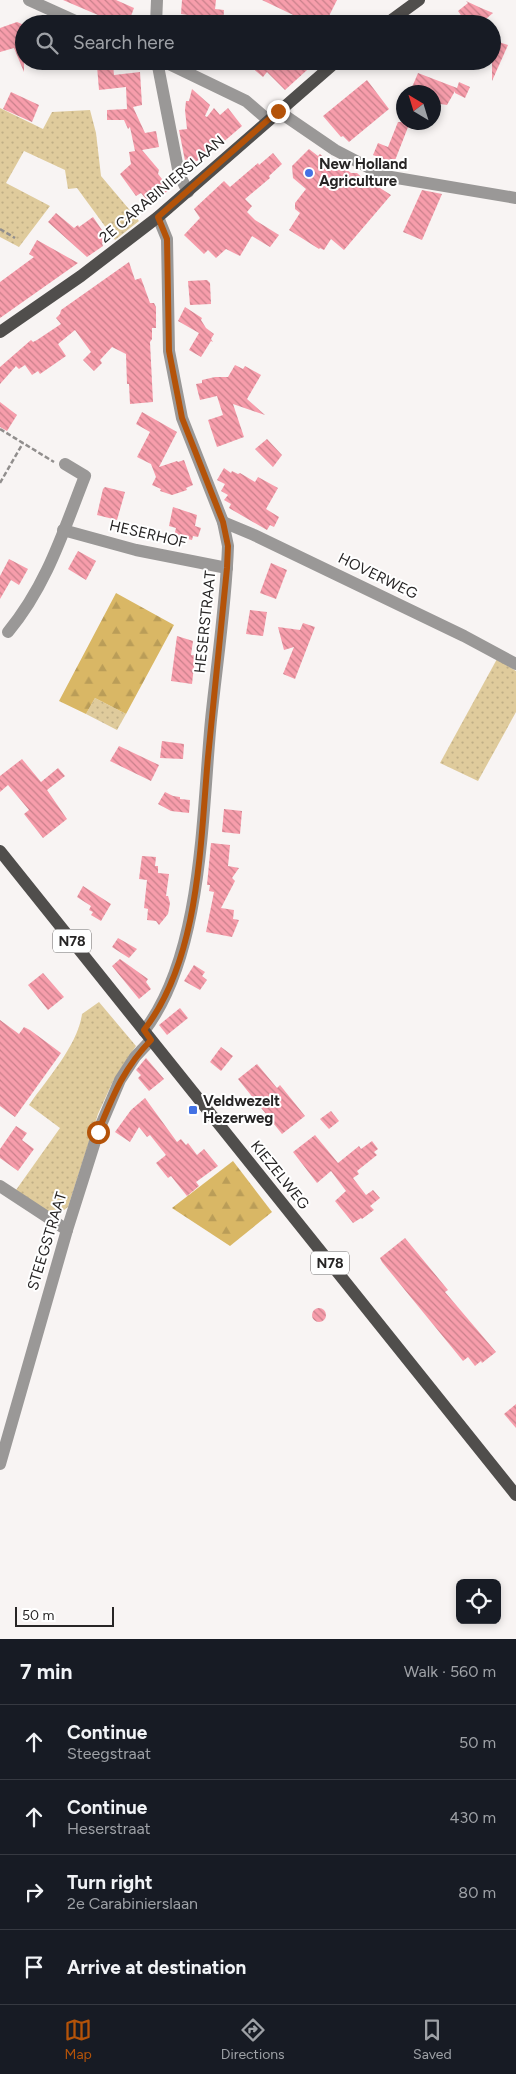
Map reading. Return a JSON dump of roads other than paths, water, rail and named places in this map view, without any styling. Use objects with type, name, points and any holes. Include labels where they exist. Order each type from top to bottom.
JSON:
[{"type":"main road","points":[[398,15],[419,0]]},
{"type":"main road","name":"2E CARABINIERSLAAN","points":[[0,332],[81,276],[158,217],[326,70]]},
{"type":"main road","name":"KIEZELWEG","points":[[0,851],[516,1496]]},
{"type":"street","points":[[29,0],[62,15]]},
{"type":"street","points":[[156,15],[157,0]]},
{"type":"street","points":[[159,70],[179,174],[188,192]]},
{"type":"street","points":[[182,70],[246,101],[268,120]]},
{"type":"street","points":[[278,111],[335,150],[385,176],[516,198]]},
{"type":"street","name":"HESERSTRAAT","points":[[147,1035],[166,996],[184,947],[196,880],[228,546],[223,522],[182,418],[169,351],[167,239],[158,217]]},
{"type":"street","points":[[8,632],[26,611],[53,561],[63,530],[85,476],[65,464]]},
{"type":"street","name":"HOVERWEG","points":[[223,522],[254,535],[464,636],[516,664]]},
{"type":"street","name":"HESERHOF","points":[[63,530],[136,550],[155,552],[227,568]]},
{"type":"street","name":"STEEGSTRAAT","points":[[0,1464],[67,1230],[98,1132],[120,1080],[147,1035]]},
{"type":"street","points":[[0,1186],[67,1230]]},
{"type":"place","name":"New Holland Agriculture","points":[[309,173]]},
{"type":"place","name":"Veldwezelt Hezerweg","points":[[193,1110]]}]
